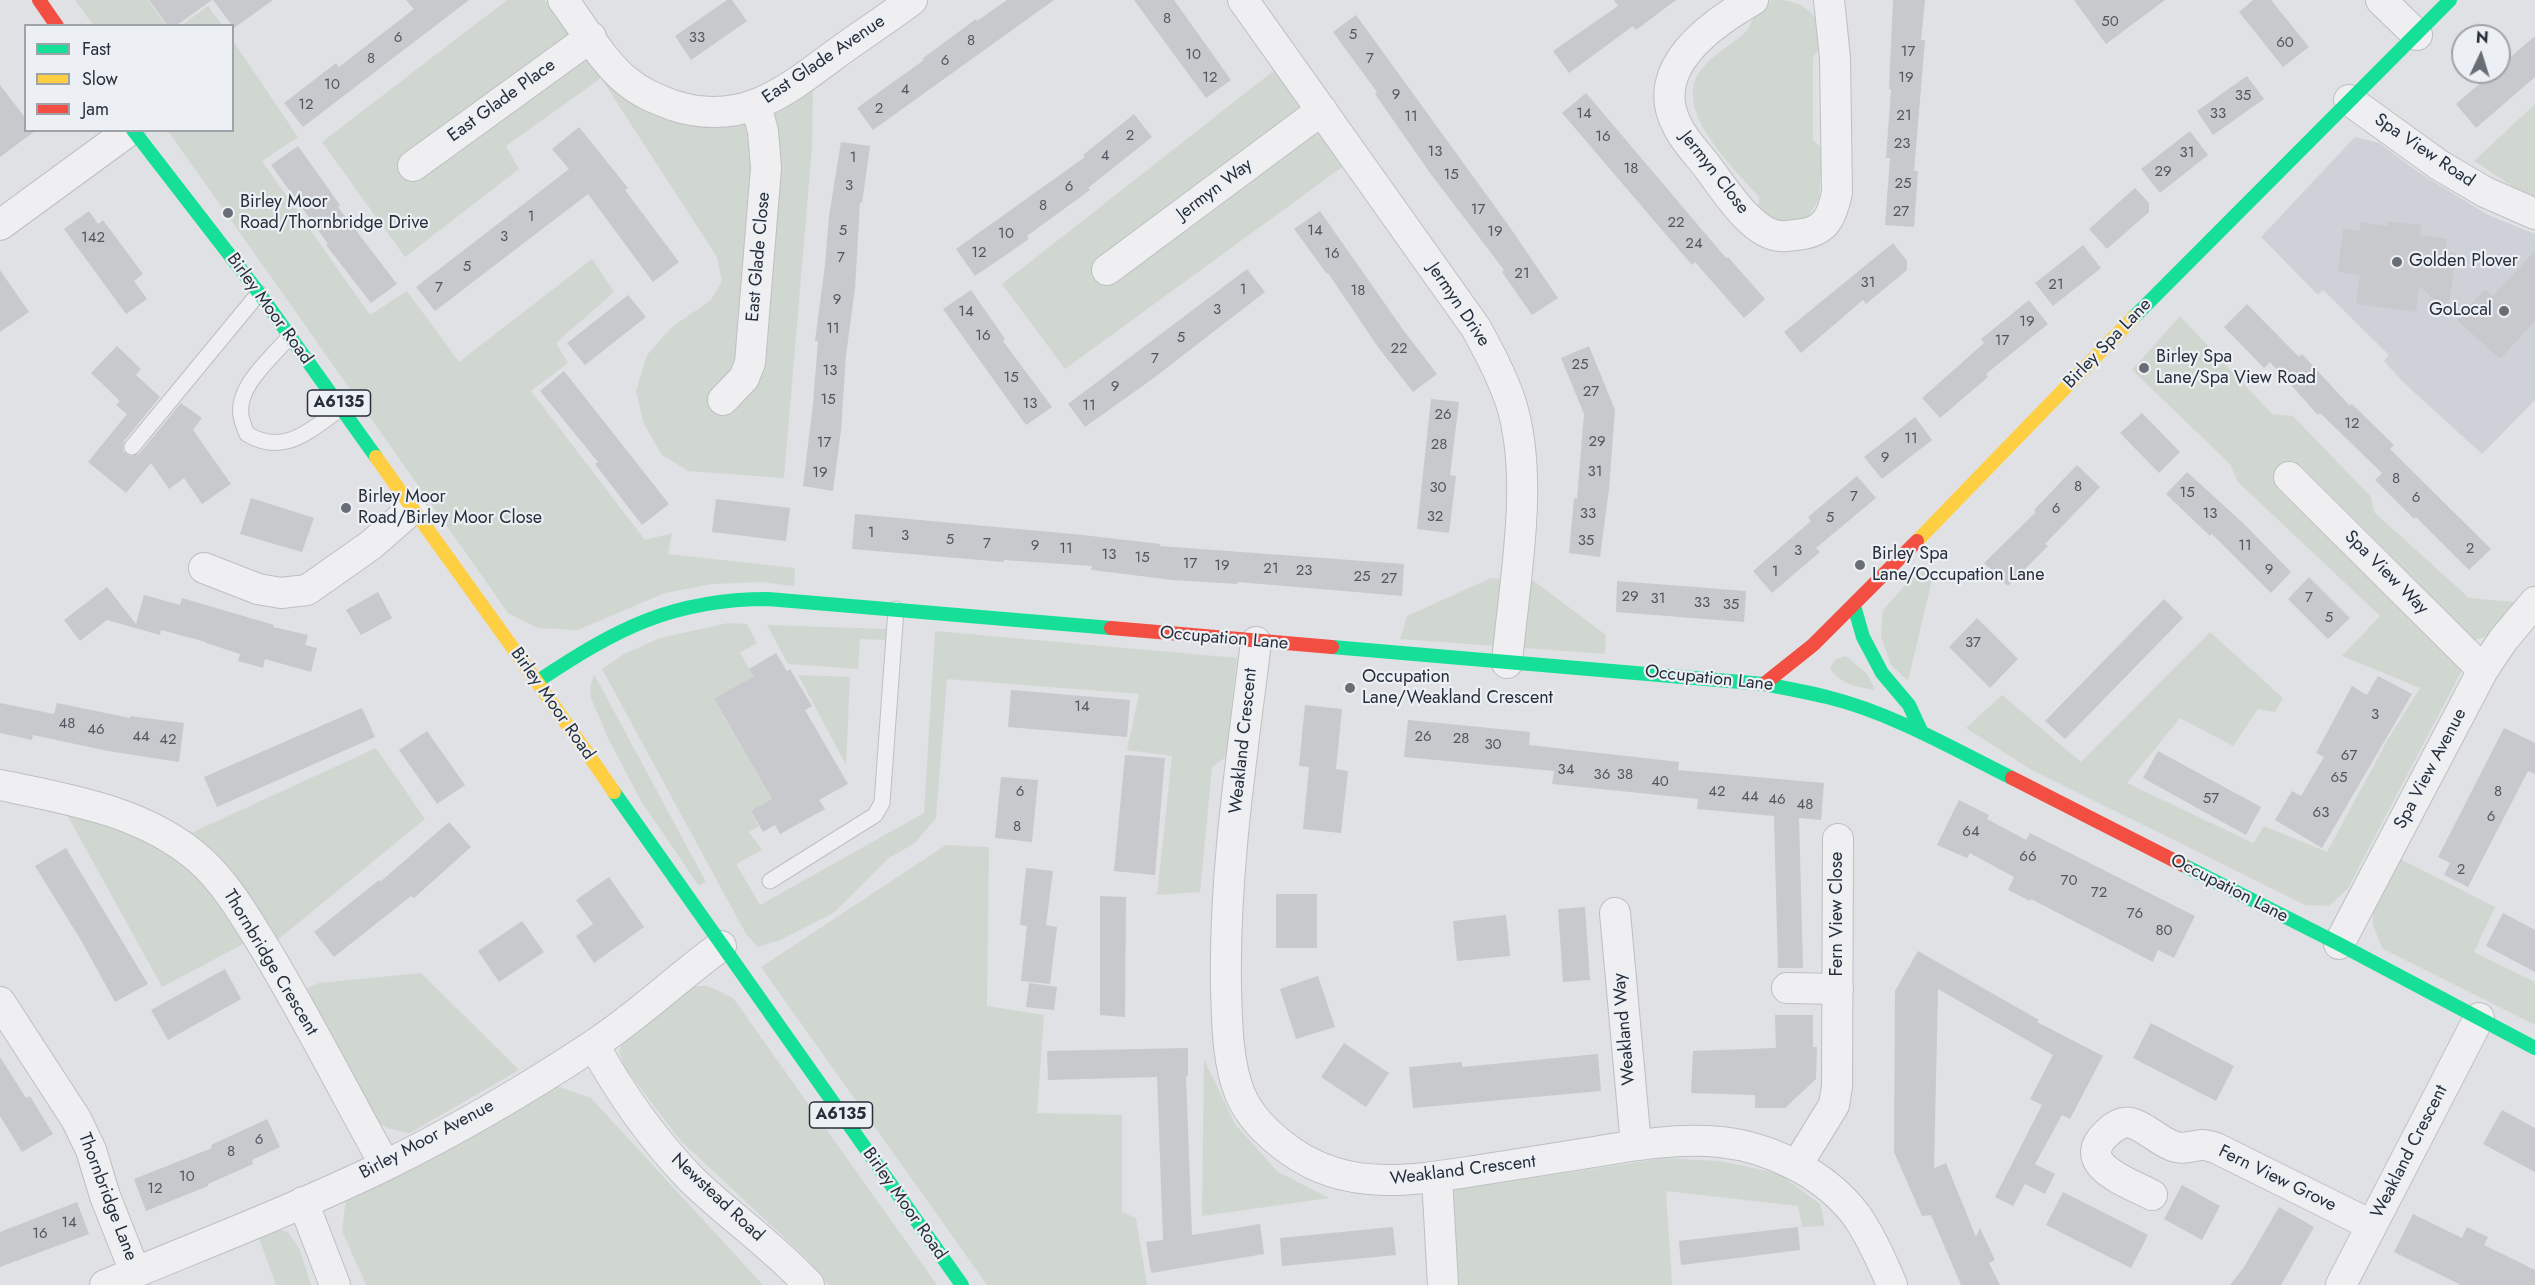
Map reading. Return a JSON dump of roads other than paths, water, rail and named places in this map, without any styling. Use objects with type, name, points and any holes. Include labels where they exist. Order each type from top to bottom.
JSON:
[{"type":"street","points":[[39,0],[56,24]]},
{"type":"street","name":"East Glade Avenue","points":[[563,0],[609,64],[627,82],[655,99],[689,111],[724,113],[756,106],[789,89],[902,3]]},
{"type":"street","name":"Jermyn Close","points":[[1753,0],[1711,26],[1683,55],[1673,79],[1669,102],[1676,125],[1734,202],[1752,222],[1765,232],[1779,236],[1815,232],[1826,223],[1832,214],[1837,193],[1835,58],[1830,0]]},
{"type":"street","points":[[2381,0],[2417,34]]},
{"type":"street","name":"Birley Spa Lane","points":[[1764,684],[1813,645],[1854,606],[2150,300],[2450,0]]},
{"type":"street","name":"Jermyn Drive","points":[[1251,3],[1322,110],[1476,328],[1496,366],[1511,404],[1520,449],[1523,494],[1507,663]]},
{"type":"street","name":"East Glade Place","points":[[413,166],[591,37]]},
{"type":"street","name":"Spa View Road","points":[[2349,100],[2439,165],[2485,192],[2535,214]]},
{"type":"street","name":"East Glade Close","points":[[723,400],[744,378],[750,363],[766,168],[762,131],[756,106]]},
{"type":"street","name":"Jermyn Way","points":[[1107,270],[1322,110]]},
{"type":"street","points":[[0,225],[128,132]]},
{"type":"street","name":"Birley Moor Road","points":[[133,132],[259,293],[342,408],[470,591],[538,681],[721,946],[962,1285]]},
{"type":"street","name":"Spa View Way","points":[[2289,477],[2483,670]]},
{"type":"street","points":[[204,568],[258,589],[281,593],[307,590],[371,545],[412,508]]},
{"type":"street","name":"Occupation Lane","points":[[538,681],[600,639],[648,617],[717,601],[768,599],[1764,684],[1828,697],[1873,712],[1922,733],[2339,944],[2535,1048]]},
{"type":"street","name":"Spa View Avenue","points":[[2339,944],[2483,670],[2535,602]]},
{"type":"street","points":[[1854,606],[1863,637],[1882,673],[1909,705],[1922,733]]},
{"type":"street","name":"Weakland Crescent","points":[[1256,642],[1230,878],[1226,958],[1227,1021],[1231,1062],[1240,1096],[1257,1121],[1282,1145],[1308,1163],[1339,1175],[1375,1182],[1437,1177],[1636,1145],[1682,1141],[1722,1142],[1756,1150],[1797,1165],[1829,1189],[1854,1212],[1868,1232],[1892,1285]]},
{"type":"street","name":"Thornbridge Crescent","points":[[0,785],[75,800],[120,814],[161,834],[198,858],[227,888],[283,978],[385,1165]]},
{"type":"street","name":"Fern View Close","points":[[1797,1165],[1834,1105],[1838,1086],[1838,839]]},
{"type":"street","name":"Weakland Way","points":[[1615,913],[1636,1145]]},
{"type":"street","name":"Birley Moor Avenue","points":[[105,1285],[303,1202],[385,1165],[454,1128],[594,1045],[668,990],[721,946]]},
{"type":"street","name":"Fern View Close","points":[[1787,988],[1838,989]]},
{"type":"street","name":"Thornbridge Lane","points":[[0,1002],[76,1119],[92,1150],[105,1196],[135,1272]]},
{"type":"street","name":"Weakland Crescent","points":[[2340,1285],[2479,1018]]},
{"type":"street","name":"Newstead Road","points":[[594,1045],[613,1081],[643,1123],[690,1178],[809,1285]]},
{"type":"street","name":"Fern View Grove","points":[[2152,1194],[2105,1170],[2098,1164],[2095,1157],[2098,1146],[2105,1134],[2120,1124],[2132,1123],[2176,1147],[2189,1148],[2203,1145],[2216,1148],[2371,1226]]},
{"type":"street","points":[[1437,1177],[1443,1285]]},
{"type":"street","points":[[303,1202],[335,1285]]},
{"type":"lane","points":[[132,447],[259,293]]},
{"type":"lane","points":[[290,337],[256,375],[243,394],[240,415],[247,434],[261,442],[278,444],[295,439],[342,408]]},
{"type":"lane","points":[[770,881],[875,815],[882,802],[896,609]]},
{"type":"place","name":"Birley Moor Road/Thornbridge Drive","points":[[228,213]]},
{"type":"place","name":"Golden Plover","points":[[2397,262]]},
{"type":"place","name":"GoLocal","points":[[2504,311]]},
{"type":"place","name":"Birley Spa Lane/Spa View Road","points":[[2144,368]]},
{"type":"place","name":"Birley Moor Road/Birley Moor Close","points":[[346,508]]},
{"type":"place","name":"Birley Spa Lane/Occupation Lane","points":[[1860,565]]},
{"type":"place","name":"Occupation Lane/Weakland Crescent","points":[[1350,688]]}]
